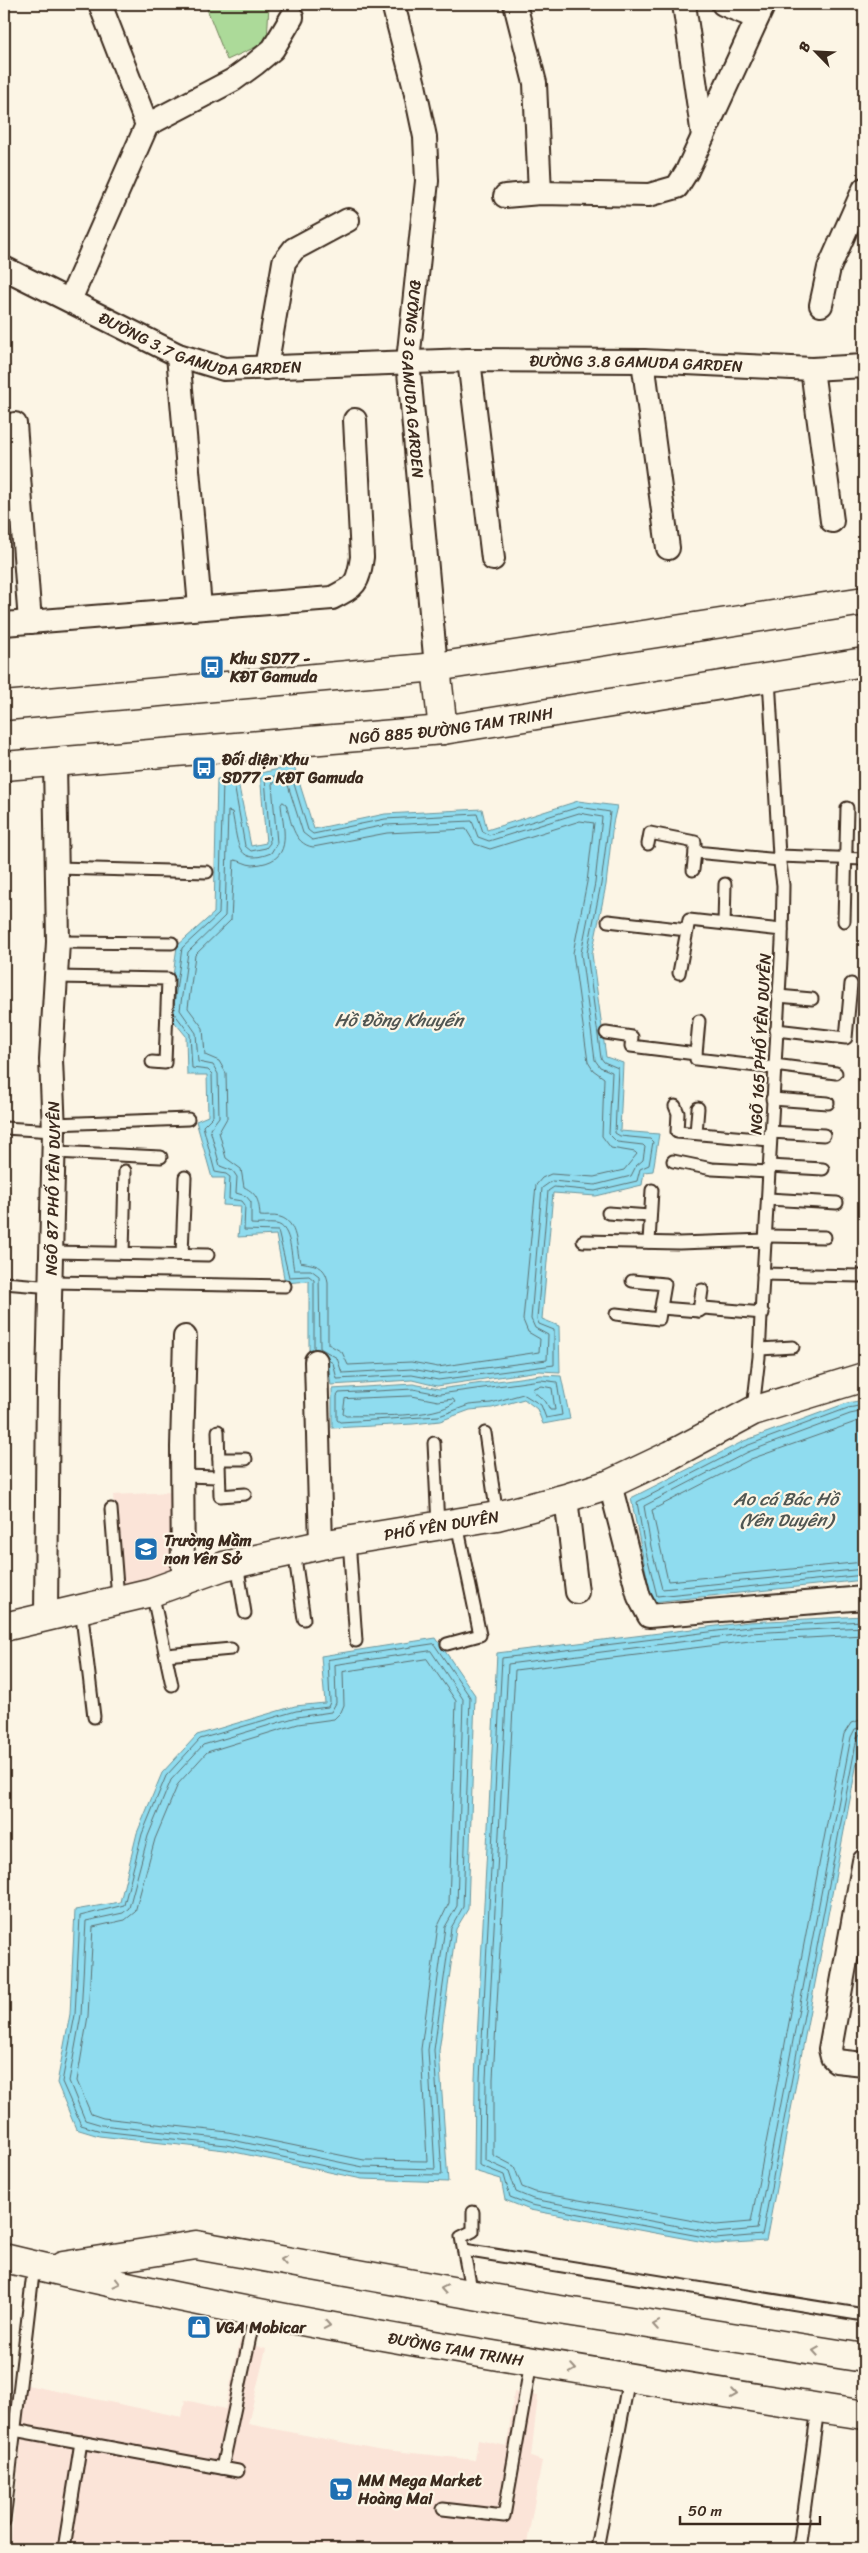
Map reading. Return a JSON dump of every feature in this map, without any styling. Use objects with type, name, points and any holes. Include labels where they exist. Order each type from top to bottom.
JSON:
[{"type":"street","points":[[100,4],[147,126]]},
{"type":"street","name":"ĐƯỜNG 3 GAMUDA GARDEN","points":[[393,4],[425,137],[427,181],[408,361],[436,667]]},
{"type":"street","points":[[515,4],[535,83],[540,193]]},
{"type":"street","points":[[505,196],[540,193],[649,195],[665,192],[677,187],[761,11],[723,4]]},
{"type":"street","points":[[688,5],[703,136]]},
{"type":"street","points":[[70,300],[147,126],[233,80],[256,64],[273,49],[292,17]]},
{"type":"street","points":[[821,305],[829,268],[864,189]]},
{"type":"street","points":[[266,368],[284,262],[294,249],[348,220]]},
{"type":"street","name":"ĐƯỜNG 3.7 GAMUDA GARDEN","points":[[4,268],[178,355],[224,369],[408,361]]},
{"type":"street","points":[[178,355],[200,607]]},
{"type":"street","points":[[469,360],[493,559]]},
{"type":"street","name":"ĐƯỜNG 3.8 GAMUDA GARDEN","points":[[408,361],[643,361],[812,369],[864,366]]},
{"type":"street","points":[[643,361],[668,548]]},
{"type":"street","points":[[812,369],[832,521]]},
{"type":"street","points":[[4,624],[332,598],[347,590],[359,579],[362,557],[355,420]]},
{"type":"street","points":[[15,424],[30,622]]},
{"type":"street","points":[[4,706],[436,667],[864,601]]},
{"type":"street","name":"NGÕ 885 ĐƯỜNG TAM TRINH","points":[[4,766],[443,730],[864,662]]},
{"type":"street","points":[[436,667],[443,730]]},
{"type":"street","name":"NGÕ 87 PHỐ YÊN DUYÊN","points":[[46,1616],[54,1136],[51,1060],[58,942],[55,762]]},
{"type":"street","points":[[183,1579],[182,1476],[186,1337]]},
{"type":"street","points":[[316,1361],[321,1545]]},
{"type":"street","name":"PHỐ YÊN DUYÊN","points":[[4,1627],[152,1592],[183,1579],[237,1563],[349,1540],[447,1526],[566,1498],[610,1484],[753,1411],[864,1377]]},
{"type":"street","points":[[610,1484],[638,1597],[649,1616],[864,1598]]},
{"type":"street","points":[[566,1498],[577,1592]]},
{"type":"street","points":[[864,1861],[830,2049],[832,2057],[836,2060],[864,2064]]},
{"type":"street","name":"ĐƯỜNG TAM TRINH","points":[[43,2266],[196,2245],[472,2294],[864,2358]]},
{"type":"street","name":"ĐƯỜNG TAM TRINH","points":[[4,2258],[186,2300],[531,2362],[864,2415]]},
{"type":"lane","name":"NGÕ 165 PHỐ YÊN DUYÊN","points":[[753,1411],[763,1312],[763,1274],[783,885],[779,858],[769,678]]},
{"type":"lane","points":[[844,922],[847,808]]},
{"type":"lane","points":[[648,844],[650,833],[695,842],[693,870]]},
{"type":"lane","points":[[695,852],[779,858],[864,859]]},
{"type":"lane","points":[[57,868],[207,872]]},
{"type":"lane","points":[[724,924],[725,884]]},
{"type":"lane","points":[[679,974],[689,920],[782,930]]},
{"type":"lane","points":[[608,921],[687,930]]},
{"type":"lane","points":[[58,942],[172,944]]},
{"type":"lane","points":[[56,977],[168,979],[164,1062],[152,1062]]},
{"type":"lane","points":[[776,1030],[846,1038],[850,984]]},
{"type":"lane","points":[[778,996],[812,999]]},
{"type":"lane","points":[[700,1021],[696,1059],[836,1073]]},
{"type":"lane","points":[[606,1033],[632,1037],[631,1046],[696,1054]]},
{"type":"lane","points":[[772,1099],[828,1104]]},
{"type":"lane","points":[[674,1106],[678,1113],[677,1132],[770,1136],[824,1135]]},
{"type":"lane","points":[[696,1133],[698,1108]]},
{"type":"lane","points":[[54,1136],[188,1119]]},
{"type":"lane","points":[[4,1128],[161,1157]]},
{"type":"lane","points":[[672,1161],[712,1169],[823,1169]]},
{"type":"lane","points":[[122,1253],[125,1172]]},
{"type":"lane","points":[[182,1254],[185,1177]]},
{"type":"lane","points":[[649,1242],[652,1190]]},
{"type":"lane","points":[[768,1199],[837,1202]]},
{"type":"lane","points":[[608,1213],[650,1216]]},
{"type":"lane","points":[[583,1241],[649,1242],[825,1238]]},
{"type":"lane","points":[[52,1252],[208,1255]]},
{"type":"lane","points":[[763,1274],[860,1276]]},
{"type":"lane","points":[[616,1314],[659,1319],[665,1284],[632,1281]]},
{"type":"lane","points":[[4,1283],[285,1286]]},
{"type":"lane","points":[[699,1310],[702,1290]]},
{"type":"lane","points":[[661,1308],[699,1310],[704,1308],[763,1312]]},
{"type":"lane","points":[[760,1349],[793,1346]]},
{"type":"lane","points":[[218,1431],[220,1496],[246,1494]]},
{"type":"lane","points":[[486,1433],[496,1516]]},
{"type":"lane","points":[[434,1443],[447,1526],[480,1635],[447,1644]]},
{"type":"lane","points":[[219,1459],[246,1459]]},
{"type":"lane","points":[[182,1476],[219,1477]]},
{"type":"lane","points":[[111,1510],[118,1599]]},
{"type":"lane","points":[[349,1540],[356,1640]]},
{"type":"lane","points":[[294,1551],[304,1619]]},
{"type":"lane","points":[[237,1563],[245,1613]]},
{"type":"lane","points":[[152,1592],[172,1685]]},
{"type":"lane","points":[[80,1608],[94,1717]]},
{"type":"lane","points":[[166,1655],[231,1649]]},
{"type":"lane","points":[[472,2294],[461,2237],[474,2231],[473,2212]]},
{"type":"lane","points":[[464,2250],[864,2315]]},
{"type":"lane","points":[[4,2521],[6,2481],[43,2266]]},
{"type":"lane","points":[[222,2468],[255,2312]]},
{"type":"lane","points":[[444,2509],[504,2516],[531,2362]]},
{"type":"lane","points":[[597,2549],[629,2378]]},
{"type":"lane","points":[[799,2549],[818,2408]]},
{"type":"lane","points":[[14,2430],[238,2471]]},
{"type":"lane","points":[[64,2549],[81,2442]]},
{"type":"shaded area","name":"Trường Mầm non Yên Sở","points":[[171,1492],[176,1574],[121,1592],[113,1495]]},
{"type":"shaded area","points":[[240,2341],[266,2349],[248,2424],[377,2449],[475,2460],[478,2440],[507,2446],[514,2392],[538,2396],[531,2457],[542,2461],[526,2549],[10,2549],[27,2385],[182,2417],[185,2400],[225,2409]]},
{"type":"green space","points":[[205,4],[269,4],[267,42],[227,60]]},
{"type":"water","name":"Hồ Đồng Khuyến","points":[[294,766],[314,829],[385,814],[482,809],[487,830],[578,801],[617,806],[613,823],[606,885],[592,954],[606,1057],[623,1063],[620,1131],[659,1134],[653,1171],[644,1172],[642,1185],[596,1196],[553,1193],[542,1319],[559,1326],[560,1372],[539,1371],[437,1386],[412,1380],[331,1385],[328,1365],[309,1356],[309,1281],[285,1283],[276,1235],[238,1237],[241,1206],[223,1205],[225,1178],[212,1178],[196,1121],[208,1116],[207,1075],[187,1075],[186,1036],[168,1014],[177,946],[214,913],[217,779],[237,777],[251,846],[266,843],[260,773]]},
{"type":"water","points":[[541,1375],[561,1376],[570,1419],[543,1424],[537,1409],[524,1399],[492,1408],[470,1410],[440,1421],[332,1428],[332,1389],[413,1384],[439,1389]]},
{"type":"water","name":"Ao cá Bác Hồ (Yên Duyên)","points":[[864,1400],[864,1580],[652,1602],[631,1498],[744,1441],[847,1403]]},
{"type":"water","points":[[864,1616],[864,1726],[766,2241],[715,2244],[530,2210],[505,2200],[501,2179],[474,2171],[475,2079],[497,1653],[749,1622]]},
{"type":"water","points":[[436,1638],[475,1695],[468,1909],[456,1929],[439,2051],[448,2182],[362,2179],[225,2150],[99,2136],[76,2129],[57,2083],[70,2014],[75,1910],[120,1902],[137,1833],[162,1773],[197,1735],[295,1706],[325,1703],[321,1656]]},
{"type":"place","name":"Khu SD77 - KĐT Gamuda","points":[[212,667]]},
{"type":"place","name":"Đối diện Khu SD77 - KĐT Gamuda","points":[[204,768]]},
{"type":"place","name":"Trường Mầm non Yên Sở","points":[[146,1549]]},
{"type":"place","name":"VGA Mobicar","points":[[199,2327]]},
{"type":"place","name":"MM Mega Market Hoàng Mai","points":[[341,2489]]}]
